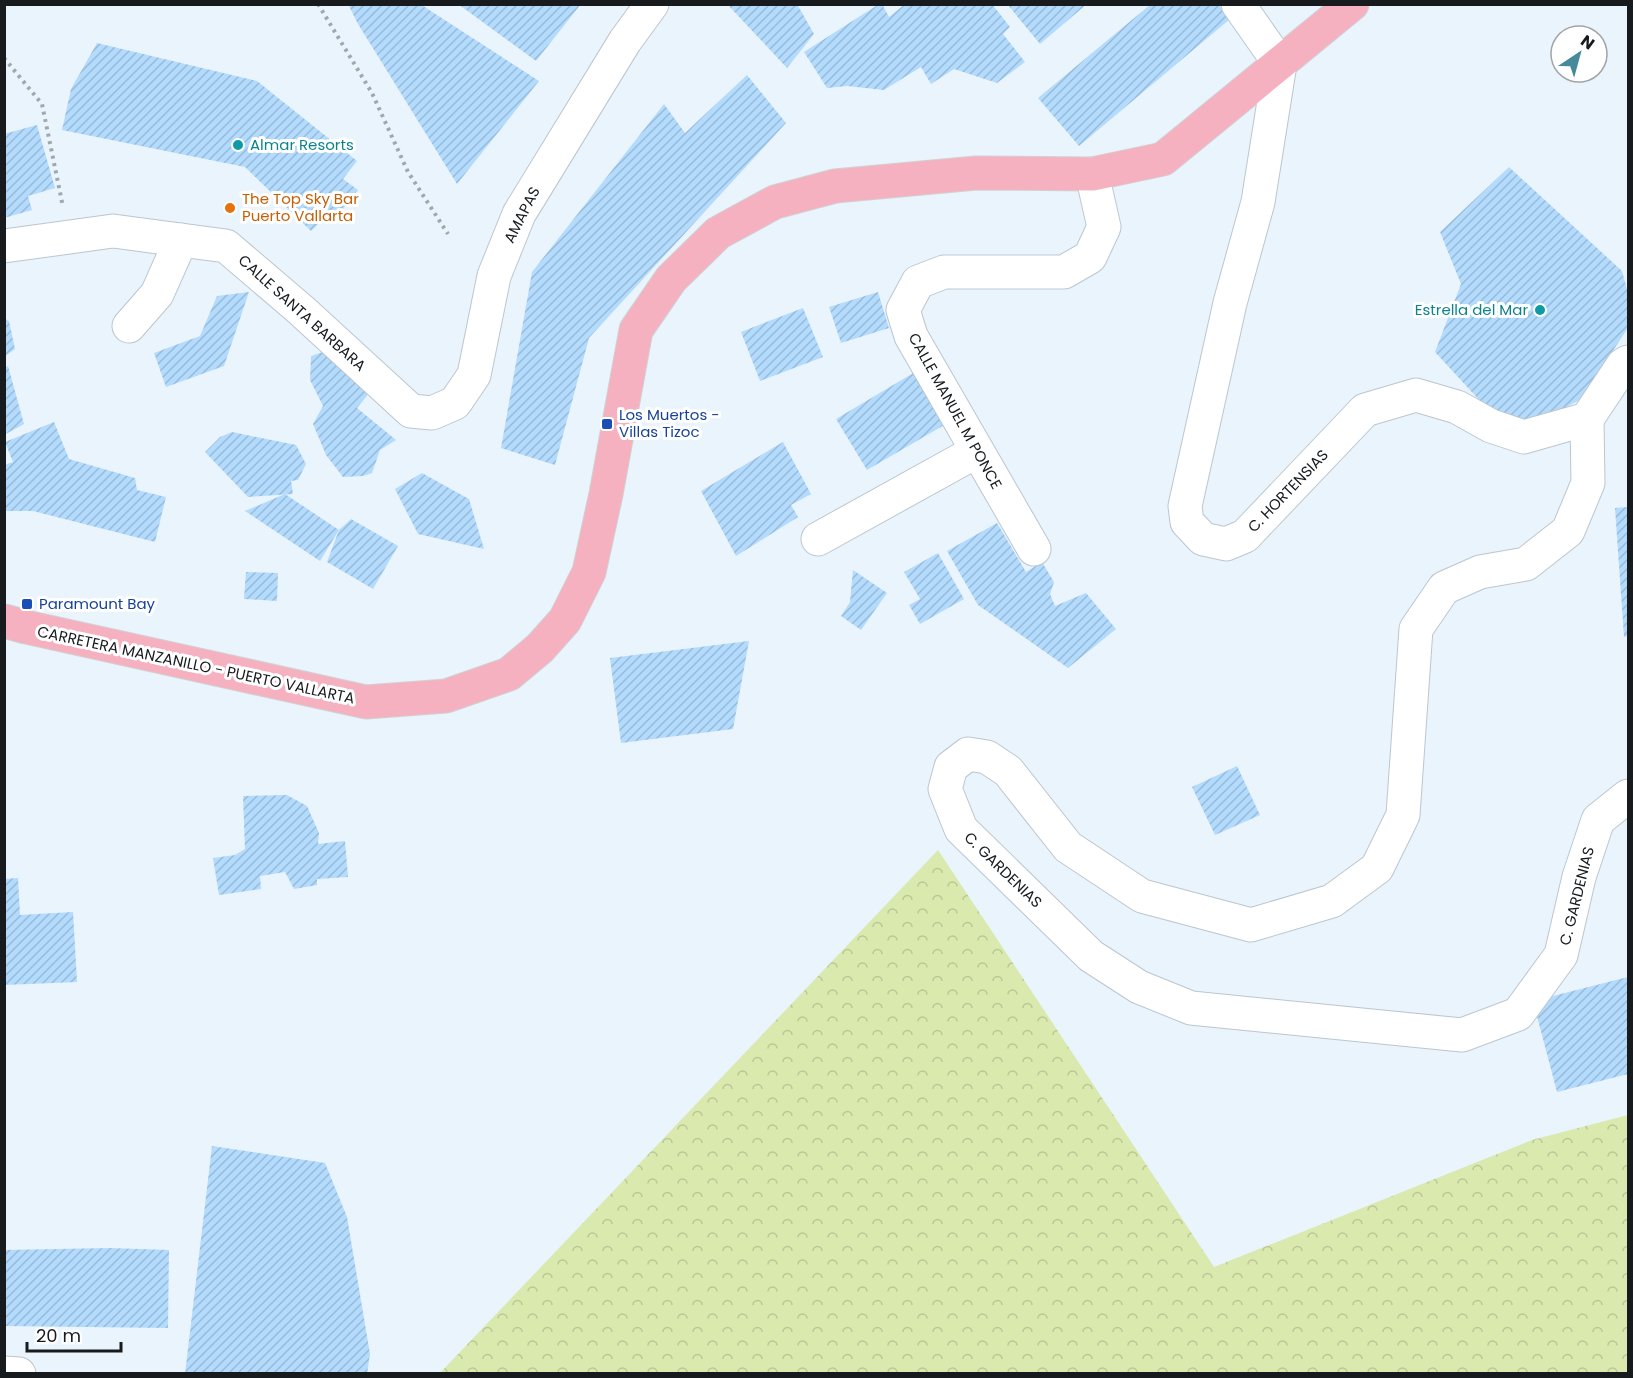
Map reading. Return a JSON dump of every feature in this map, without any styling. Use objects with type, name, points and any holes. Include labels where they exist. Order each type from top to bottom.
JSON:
[{"type":"highway","name":"CARRETERA MANZANILLO - PUERTO VALLARTA","points":[[4,621],[366,702],[446,696],[509,674],[540,648],[565,620],[589,572],[606,494],[636,330],[671,279],[718,233],[775,202],[835,186],[976,173],[1092,174],[1163,159],[1352,4]]},
{"type":"street","name":"AMAPAS","points":[[411,411],[432,413],[455,403],[474,375],[494,276],[519,214],[625,41],[652,4]]},
{"type":"street","points":[[1238,4],[1280,64]]},
{"type":"street","name":"C. HORTENSIAS","points":[[1280,64],[1258,202],[1230,303],[1187,495],[1185,506],[1187,522],[1203,539],[1226,544],[1245,536],[1365,410],[1416,394],[1457,407],[1491,426],[1524,437],[1587,419]]},
{"type":"street","name":"CALLE MANUEL M PONCE","points":[[1034,549],[911,336],[903,310],[918,282],[944,272],[1064,272],[1090,257],[1104,227],[1092,174]]},
{"type":"street","name":"CALLE SANTA BARBARA","points":[[4,246],[113,231],[226,246],[301,310],[411,411]]},
{"type":"street","points":[[129,326],[157,294],[181,240]]},
{"type":"street","points":[[1587,419],[1623,365],[1629,362]]},
{"type":"street","name":"C. GARDENIAS","points":[[1587,419],[1588,483],[1568,531],[1526,564],[1480,572],[1444,588],[1416,628],[1403,815],[1377,868],[1332,901],[1251,925],[1142,896],[1068,847],[1008,771],[987,757],[968,754],[951,767],[945,789],[961,829],[1092,956],[1139,987],[1191,1008],[1462,1035],[1518,1014],[1562,955],[1579,877],[1598,820],[1629,796]]},
{"type":"street","points":[[818,539],[977,451]]},
{"type":"street","points":[[4,1372],[19,1374]]},
{"type":"path","points":[[318,4],[372,93],[408,172],[448,234]]},
{"type":"path","points":[[4,58],[42,104],[69,237]]},
{"type":"green space","points":[[938,850],[1214,1267],[1532,1140],[1628,1115],[1628,1373],[440,1373]]},
{"type":"building","points":[[348,4],[420,4],[539,81],[457,184],[358,24]]},
{"type":"building","points":[[458,4],[581,4],[536,61]]},
{"type":"building","points":[[727,4],[797,4],[814,34],[787,68]]},
{"type":"building","points":[[882,4],[889,17],[905,4],[992,4],[1010,27],[1003,34],[1025,62],[997,83],[954,69],[931,84],[921,67],[884,90],[847,86],[827,88],[804,52]]},
{"type":"building","points":[[1007,4],[1087,4],[1040,44]]},
{"type":"building","points":[[1151,4],[1218,4],[1230,19],[1079,146],[1038,98]]},
{"type":"building","name":"Almar Resorts","points":[[97,43],[257,81],[357,161],[343,179],[358,190],[339,214],[326,216],[311,231],[245,167],[62,130],[71,89]]},
{"type":"building","points":[[747,75],[786,123],[589,338],[555,465],[501,448],[532,272],[664,104],[685,133]]},
{"type":"building","points":[[37,125],[55,188],[28,196],[32,210],[4,218],[4,134]]},
{"type":"building","name":"Estrella del Mar","points":[[1509,167],[1622,271],[1628,293],[1628,328],[1580,400],[1526,428],[1492,414],[1435,352],[1461,284],[1440,232]]},
{"type":"building","points":[[249,292],[224,366],[166,387],[154,353],[200,336],[217,296]]},
{"type":"building","points":[[878,292],[889,328],[841,343],[829,307]]},
{"type":"building","points":[[803,308],[823,357],[760,381],[741,332]]},
{"type":"building","points":[[4,318],[9,321],[15,349],[4,357]]},
{"type":"building","points":[[331,349],[374,387],[357,408],[396,440],[380,450],[372,473],[363,476],[343,477],[326,455],[313,424],[323,406],[310,380],[311,356]]},
{"type":"building","points":[[8,366],[24,424],[4,435],[4,368]]},
{"type":"building","points":[[915,372],[946,424],[867,470],[836,419]]},
{"type":"building","points":[[54,422],[69,459],[135,478],[137,490],[166,497],[155,542],[33,511],[4,511],[4,465],[13,462],[5,442]]},
{"type":"building","points":[[232,432],[296,445],[306,464],[298,480],[291,481],[293,494],[248,497],[205,452],[220,437]]},
{"type":"building","points":[[783,442],[811,494],[791,505],[798,517],[736,556],[701,491]]},
{"type":"building","points":[[422,473],[469,499],[484,549],[418,534],[395,489]]},
{"type":"building","points":[[285,494],[339,530],[320,561],[245,511]]},
{"type":"building","points":[[1628,507],[1628,636],[1624,637],[1615,508]]},
{"type":"building","points":[[351,519],[398,546],[373,589],[327,562],[339,530]]},
{"type":"building","points":[[997,523],[1026,572],[1042,562],[1054,582],[1050,594],[1055,606],[1086,593],[1116,629],[1068,668],[978,605],[947,551]]},
{"type":"building","points":[[938,553],[964,599],[920,624],[909,605],[920,599],[904,572]]},
{"type":"building","points":[[853,570],[887,593],[861,630],[841,616],[850,602]]},
{"type":"building","points":[[246,572],[278,573],[277,601],[244,599]]},
{"type":"building","points":[[749,641],[733,729],[621,743],[610,658]]},
{"type":"building","points":[[1237,766],[1260,815],[1215,835],[1192,787]]},
{"type":"building","points":[[287,795],[307,806],[319,833],[318,844],[345,841],[348,877],[317,879],[317,885],[294,889],[285,872],[260,876],[261,889],[219,895],[213,858],[235,855],[245,849],[243,796]]},
{"type":"building","points":[[18,878],[20,915],[73,912],[77,982],[4,985],[4,879]]},
{"type":"building","points":[[1628,977],[1628,1074],[1557,1092],[1533,1001]]},
{"type":"building","points":[[212,1146],[325,1163],[347,1217],[370,1354],[367,1374],[185,1374]]},
{"type":"building","points":[[110,1248],[169,1250],[168,1328],[4,1326],[4,1250]]},
{"type":"place","name":"Almar Resorts","points":[[238,145]]},
{"type":"place","name":"The Top Sky Bar Puerto Vallarta","points":[[230,208]]},
{"type":"place","name":"Estrella del Mar","points":[[1540,310]]},
{"type":"place","name":"Los Muertos - Villas Tizoc","points":[[607,424]]},
{"type":"place","name":"Paramount Bay","points":[[27,604]]}]
